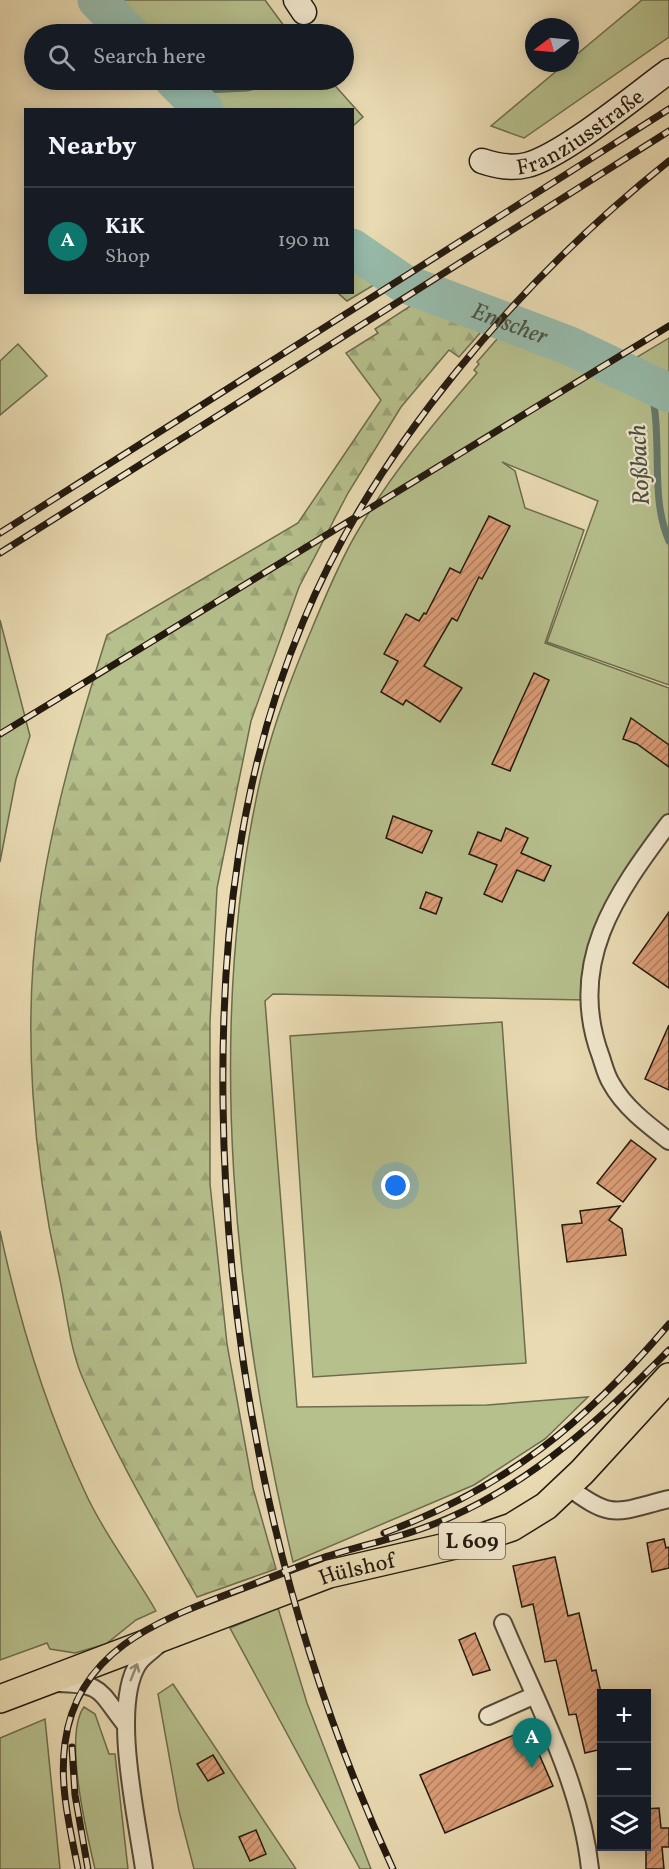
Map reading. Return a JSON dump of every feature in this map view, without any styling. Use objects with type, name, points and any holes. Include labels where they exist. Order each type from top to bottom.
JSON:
[{"type":"main road","name":"Hülshof","points":[[0,1699],[329,1574],[447,1547],[495,1533],[528,1518],[567,1486],[669,1377]]},
{"type":"street","name":"Franziusstraße","points":[[482,161],[496,166],[516,167],[544,158],[669,71]]},
{"type":"street","points":[[669,823],[627,884],[605,923],[591,962],[587,1000],[595,1042],[611,1084],[641,1119],[669,1141]]},
{"type":"street","points":[[567,1486],[590,1503],[614,1512],[669,1499]]},
{"type":"street","points":[[503,1623],[578,1803],[590,1869]]},
{"type":"street","points":[[144,1869],[125,1724],[130,1684],[138,1663],[170,1635]]},
{"type":"street","points":[[43,1683],[87,1684],[105,1694],[125,1724]]},
{"type":"street","points":[[488,1716],[533,1696]]},
{"type":"green space","points":[[120,0],[265,0],[283,24],[144,24]]},
{"type":"green space","points":[[642,0],[669,0],[669,37],[524,138],[491,126],[555,72],[579,72],[579,52]]},
{"type":"green space","points":[[205,90],[339,90],[363,117],[354,125],[354,108],[222,108]]},
{"type":"green space","points":[[354,260],[379,282],[347,301],[339,294],[354,294]]},
{"type":"green space","points":[[424,297],[488,324],[459,357],[449,350],[401,407],[348,493],[299,587],[251,721],[217,888],[210,1021],[210,1184],[227,1344],[253,1488],[276,1569],[197,1597],[93,1403],[81,1374],[71,1338],[43,1186],[33,1093],[31,1000],[39,909],[45,874],[67,771],[107,635],[298,523],[381,400],[346,353],[378,333],[375,329]]},
{"type":"green space","points":[[505,330],[609,378],[632,360],[669,338],[669,685],[547,642],[598,501],[502,462],[515,471],[525,508],[584,530],[545,643],[669,688],[669,823],[627,884],[587,1000],[273,994],[265,1001],[297,1407],[487,1405],[588,1397],[545,1439],[474,1485],[293,1562],[256,1371],[242,1272],[234,1173],[231,1073],[233,974],[243,876],[260,781],[270,741],[283,702],[338,568],[383,491],[428,431],[477,373],[474,370],[479,364],[477,362]]},
{"type":"green space","points":[[18,344],[47,376],[0,415],[0,361]]},
{"type":"green space","points":[[0,620],[30,736],[16,779],[0,862]]},
{"type":"green space","points":[[502,1022],[526,1363],[313,1377],[290,1036]]},
{"type":"green space","points":[[0,1231],[34,1363],[70,1459],[100,1521],[156,1611],[136,1620],[106,1644],[75,1653],[50,1649],[47,1643],[0,1660]]},
{"type":"green space","points":[[278,1608],[307,1703],[371,1869],[360,1869],[230,1628]]},
{"type":"green space","points":[[173,1684],[296,1869],[194,1869],[179,1811],[158,1694]]},
{"type":"green space","points":[[84,1707],[95,1714],[109,1754],[115,1754],[128,1869],[95,1869],[82,1810],[76,1762],[78,1721]]},
{"type":"green space","points":[[45,1719],[60,1869],[0,1869],[0,1738]]},
{"type":"building","points":[[489,516],[510,526],[482,579],[479,577],[457,621],[452,618],[424,666],[462,688],[440,722],[406,700],[403,705],[381,692],[398,661],[384,654],[406,614],[419,621],[424,613],[426,614],[450,568],[460,573]]},
{"type":"building","points":[[534,673],[549,680],[510,771],[492,764]]},
{"type":"building","points":[[631,718],[669,745],[669,767],[637,744],[623,739]]},
{"type":"building","points":[[393,816],[432,831],[422,853],[386,838]]},
{"type":"building","points":[[506,828],[528,838],[521,853],[551,866],[544,881],[517,870],[502,902],[484,894],[497,865],[469,854],[478,832],[501,841]]},
{"type":"building","points":[[426,892],[442,898],[436,914],[420,908]]},
{"type":"building","points":[[669,912],[669,988],[633,963]]},
{"type":"building","points":[[669,1025],[669,1090],[645,1079]]},
{"type":"building","points":[[631,1140],[656,1159],[623,1202],[597,1183]]},
{"type":"building","points":[[620,1206],[609,1220],[622,1229],[626,1255],[567,1262],[562,1225],[582,1223],[580,1211]]},
{"type":"building","points":[[664,1539],[666,1548],[669,1547],[669,1568],[652,1572],[647,1543]]},
{"type":"building","points":[[555,1557],[568,1616],[579,1613],[592,1671],[596,1670],[600,1689],[597,1689],[597,1750],[585,1753],[576,1714],[569,1715],[556,1660],[545,1662],[533,1604],[522,1607],[513,1566]]},
{"type":"building","points":[[475,1633],[490,1670],[473,1675],[459,1640]]},
{"type":"building","points":[[528,1729],[553,1786],[445,1833],[420,1775]]},
{"type":"building","points":[[213,1755],[224,1773],[208,1781],[197,1764]]},
{"type":"building","points":[[659,1808],[661,1828],[669,1828],[669,1847],[662,1847],[664,1869],[646,1869],[646,1851],[651,1851],[651,1809]]},
{"type":"building","points":[[256,1830],[266,1854],[250,1861],[239,1837]]},
{"type":"waterway","name":"Emscher","points":[[97,0],[120,24]]},
{"type":"waterway","name":"Emscher","points":[[184,90],[202,108]]},
{"type":"waterway","points":[[186,91],[206,90]]},
{"type":"waterway","name":"Emscher","points":[[354,249],[403,283],[570,346],[669,393]]},
{"type":"waterway","name":"Roßbach","points":[[650,386],[656,425],[660,505],[669,541]]},
{"type":"railway","points":[[0,533],[669,109]]},
{"type":"railway","points":[[0,553],[669,131]]},
{"type":"railway","points":[[393,1869],[354,1778],[320,1685],[291,1590],[268,1494],[249,1397],[235,1299],[227,1201],[223,1102],[226,979],[238,858],[263,738],[281,680],[303,622],[333,557],[370,493],[412,430],[458,370],[508,312],[614,207],[669,161]]},
{"type":"railway","points":[[0,734],[669,326]]},
{"type":"railway","points":[[384,1533],[468,1495],[541,1449],[606,1392],[669,1324]]},
{"type":"railway","points":[[78,1869],[64,1791],[65,1743],[73,1711],[86,1685],[103,1662],[150,1628],[204,1603],[311,1562],[435,1524],[482,1502],[541,1465],[568,1444],[620,1399],[669,1350]]},
{"type":"railway","points":[[72,1747],[75,1795],[88,1869]]},
{"type":"place","name":"KiK","points":[[532,1768]]}]
